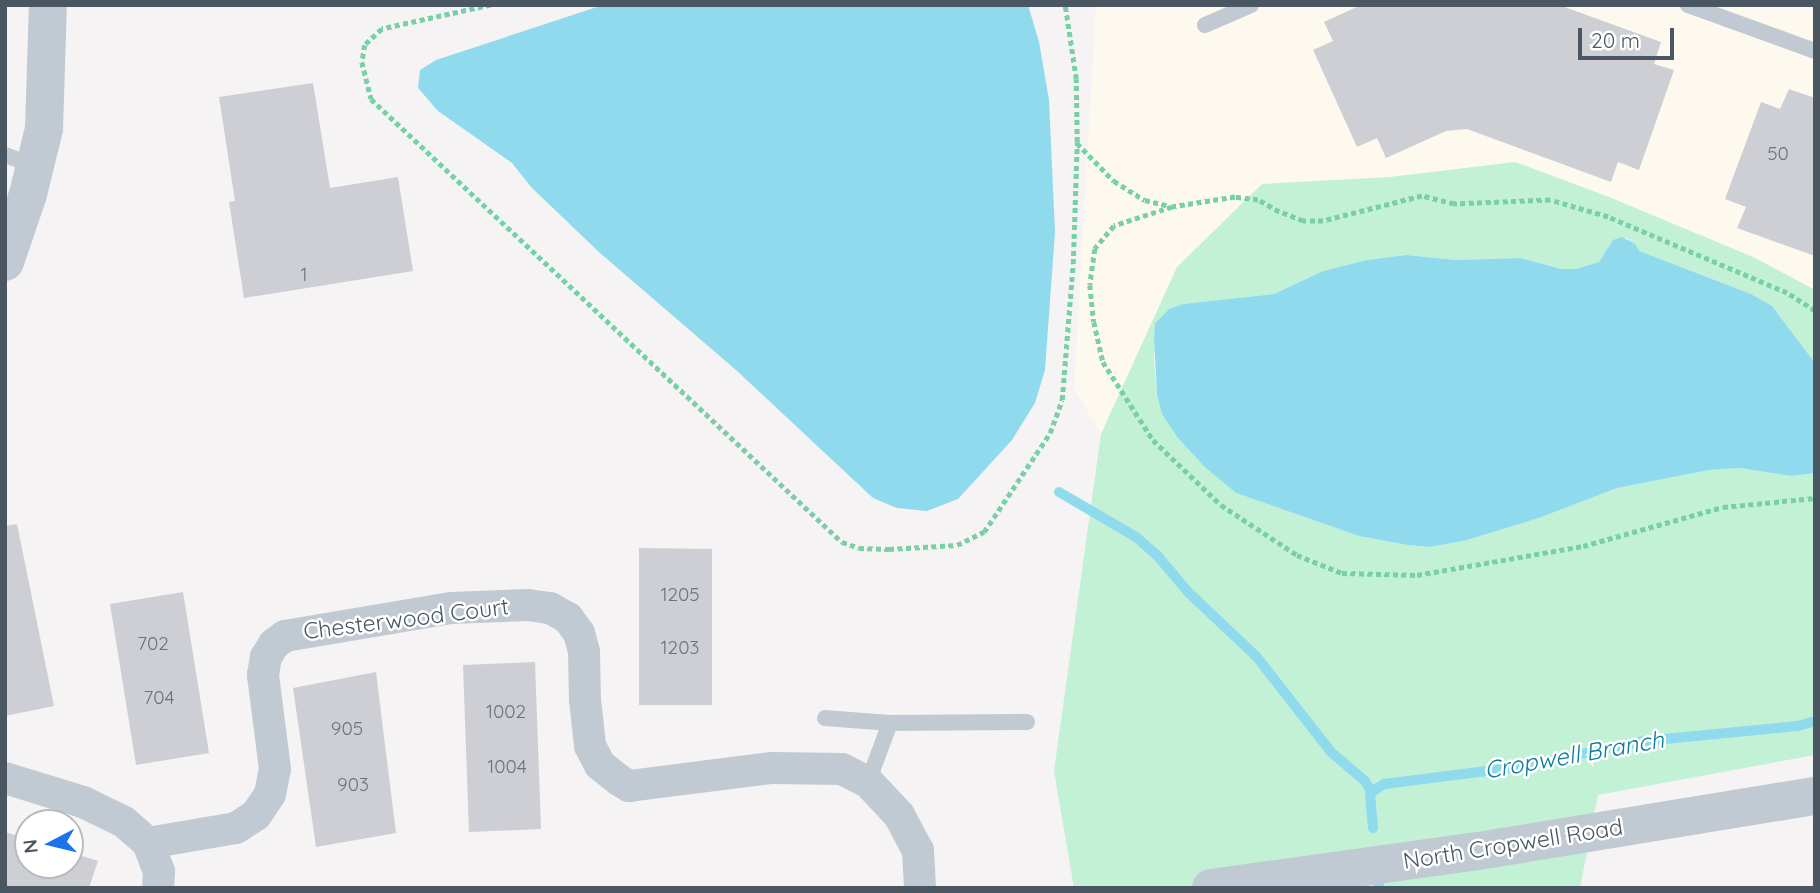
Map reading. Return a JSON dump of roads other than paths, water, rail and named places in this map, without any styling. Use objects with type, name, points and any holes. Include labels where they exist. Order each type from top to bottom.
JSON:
[{"type":"street","points":[[5,262],[20,160],[44,129],[48,5]]},
{"type":"street","name":"Chesterwood Court","points":[[148,843],[236,828],[256,815],[270,794],[275,769],[263,675],[266,657],[274,644],[285,636],[477,606],[528,605],[550,608],[568,618],[579,633],[584,652],[590,746],[600,765],[629,786],[799,767],[842,769],[868,782],[899,815],[918,850],[920,888]]},
{"type":"street","points":[[5,778],[103,811],[124,822],[148,843],[159,871],[158,888]]},
{"type":"street","name":"North Cropwell Road","points":[[1211,888],[1472,852],[1815,796]]},
{"type":"lane","points":[[1205,25],[1251,5]]},
{"type":"lane","points":[[1688,5],[1815,51]]},
{"type":"lane","points":[[825,718],[890,723],[1027,722]]},
{"type":"lane","points":[[868,782],[890,723]]},
{"type":"water","points":[[603,5],[1028,5],[1039,42],[1049,100],[1055,232],[1045,370],[1035,403],[1012,440],[958,499],[927,511],[897,508],[873,498],[736,370],[600,253],[532,188],[512,163],[438,111],[418,88],[420,70],[436,60]]},
{"type":"water","points":[[1622,237],[1635,244],[1639,251],[1751,294],[1772,306],[1815,363],[1815,473],[1791,476],[1740,468],[1709,470],[1617,488],[1539,518],[1467,540],[1430,547],[1359,536],[1236,493],[1205,467],[1178,438],[1162,414],[1157,394],[1155,323],[1169,309],[1183,304],[1274,294],[1323,271],[1367,260],[1406,255],[1456,260],[1521,258],[1561,269],[1576,269],[1599,262],[1613,240]]},
{"type":"waterway","points":[[1059,492],[1136,537],[1157,555],[1188,592],[1256,656],[1331,752],[1365,781],[1371,791]]},
{"type":"waterway","name":"Cropwell Branch","points":[[1373,828],[1370,793],[1384,784],[1518,767],[1644,741],[1798,726],[1815,721]]}]
